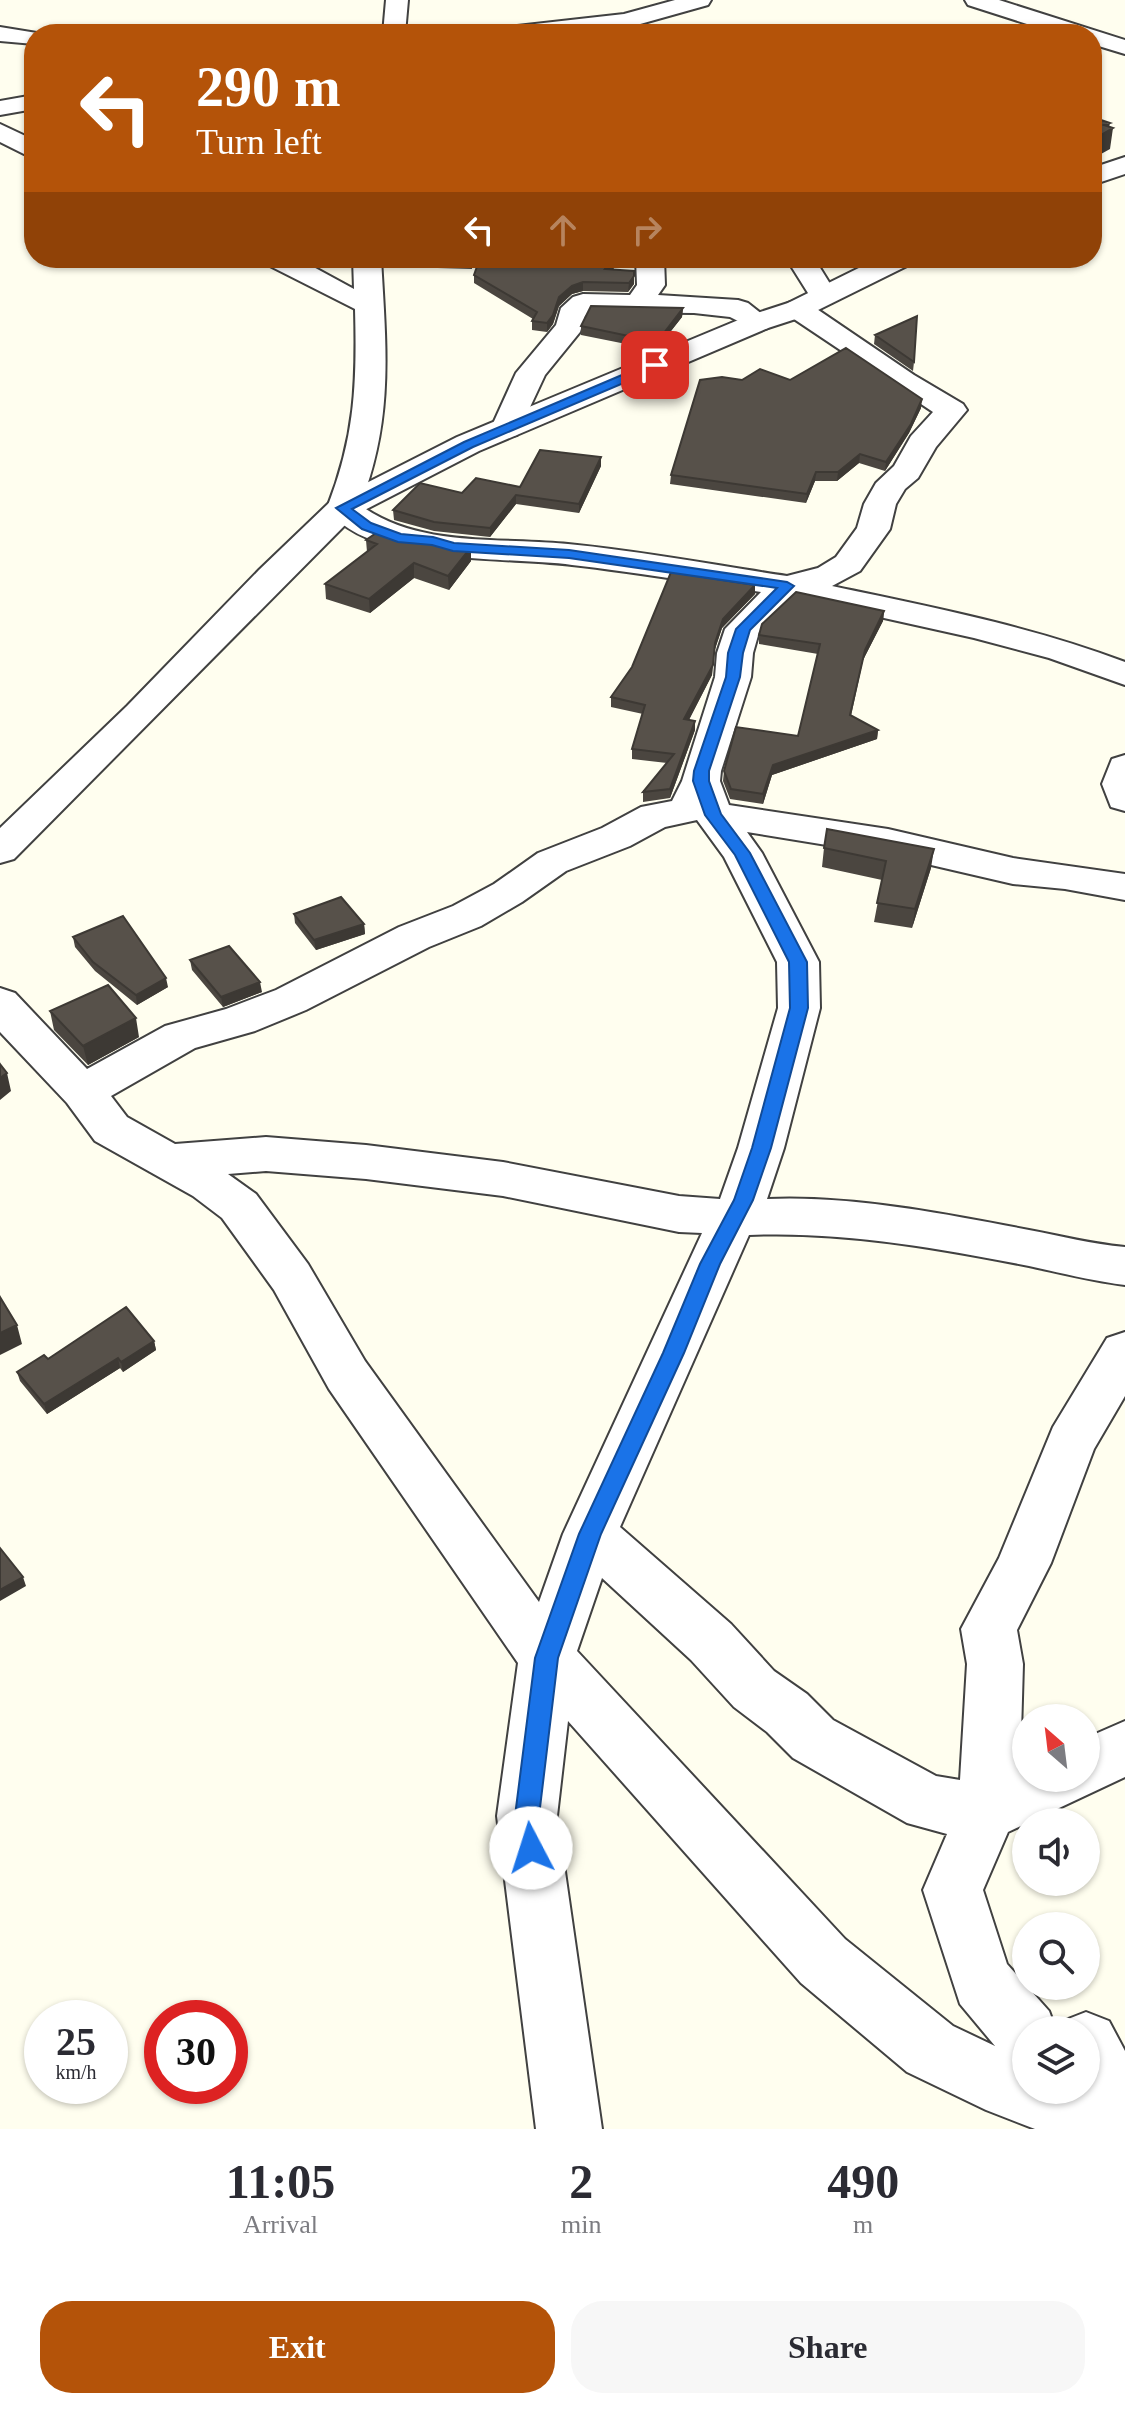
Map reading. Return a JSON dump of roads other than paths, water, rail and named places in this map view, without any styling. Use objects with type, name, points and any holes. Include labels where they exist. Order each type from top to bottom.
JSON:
[{"type":"street","points":[[395,24],[397,0]]},
{"type":"street","points":[[600,24],[626,21],[700,0]]},
{"type":"street","points":[[976,0],[1050,24]]},
{"type":"street","points":[[0,34],[24,36]]},
{"type":"street","points":[[1102,40],[1125,47]]},
{"type":"street","points":[[0,108],[24,104]]},
{"type":"street","points":[[0,131],[24,145]]},
{"type":"street","points":[[1102,173],[1125,165]]},
{"type":"street","points":[[295,268],[369,304]]},
{"type":"street","points":[[343,508],[366,438],[367,268]]},
{"type":"street","points":[[639,302],[651,285],[650,268]]},
{"type":"street","points":[[569,2129],[527,1816],[547,1658],[590,1534],[674,1353],[710,1264],[735,1218],[761,1148],[799,1008],[798,962],[742,853],[707,798],[702,771],[733,677],[735,653],[743,629],[787,586],[830,576],[848,564],[873,529],[880,504],[892,483],[907,471],[922,443],[952,410],[903,381],[810,302],[802,268]]},
{"type":"street","points":[[0,850],[130,724],[271,577],[343,508],[506,428],[810,302],[880,268]]},
{"type":"street","points":[[506,428],[531,373],[570,326],[571,314],[583,303],[639,302],[738,309],[758,322]]},
{"type":"street","points":[[343,508],[367,526],[398,538],[433,541],[453,547],[569,554],[787,586],[861,600],[1062,650],[1125,674]]},
{"type":"street","points":[[1125,767],[1121,784],[1125,799]]},
{"type":"street","points":[[83,1092],[180,1037],[240,1020],[291,1000],[414,937],[467,916],[508,893],[552,862],[616,837],[655,816],[687,811],[707,798],[1013,871],[1065,876],[1125,887]]},
{"type":"street","points":[[0,1003],[33,1042],[83,1092],[111,1129],[155,1156],[171,1161],[239,1206],[291,1277],[356,1388],[547,1658],[823,1961],[930,2049],[1009,2087],[1123,2129]]},
{"type":"street","points":[[171,1161],[252,1154],[298,1155],[503,1179],[679,1214],[850,1219],[1029,1248],[1086,1262],[1125,1266]]},
{"type":"street","points":[[1012,2017],[982,1982],[953,1890],[987,1812],[995,1664],[989,1629],[1024,1563],[1071,1442],[1125,1352]]},
{"type":"street","points":[[590,1534],[711,1642],[754,1689],[787,1713],[813,1739],[928,1803],[987,1812],[1031,1792]]},
{"type":"street","points":[[1100,1760],[1125,1748]]},
{"type":"street","points":[[1100,2070],[1125,2117]]}]
